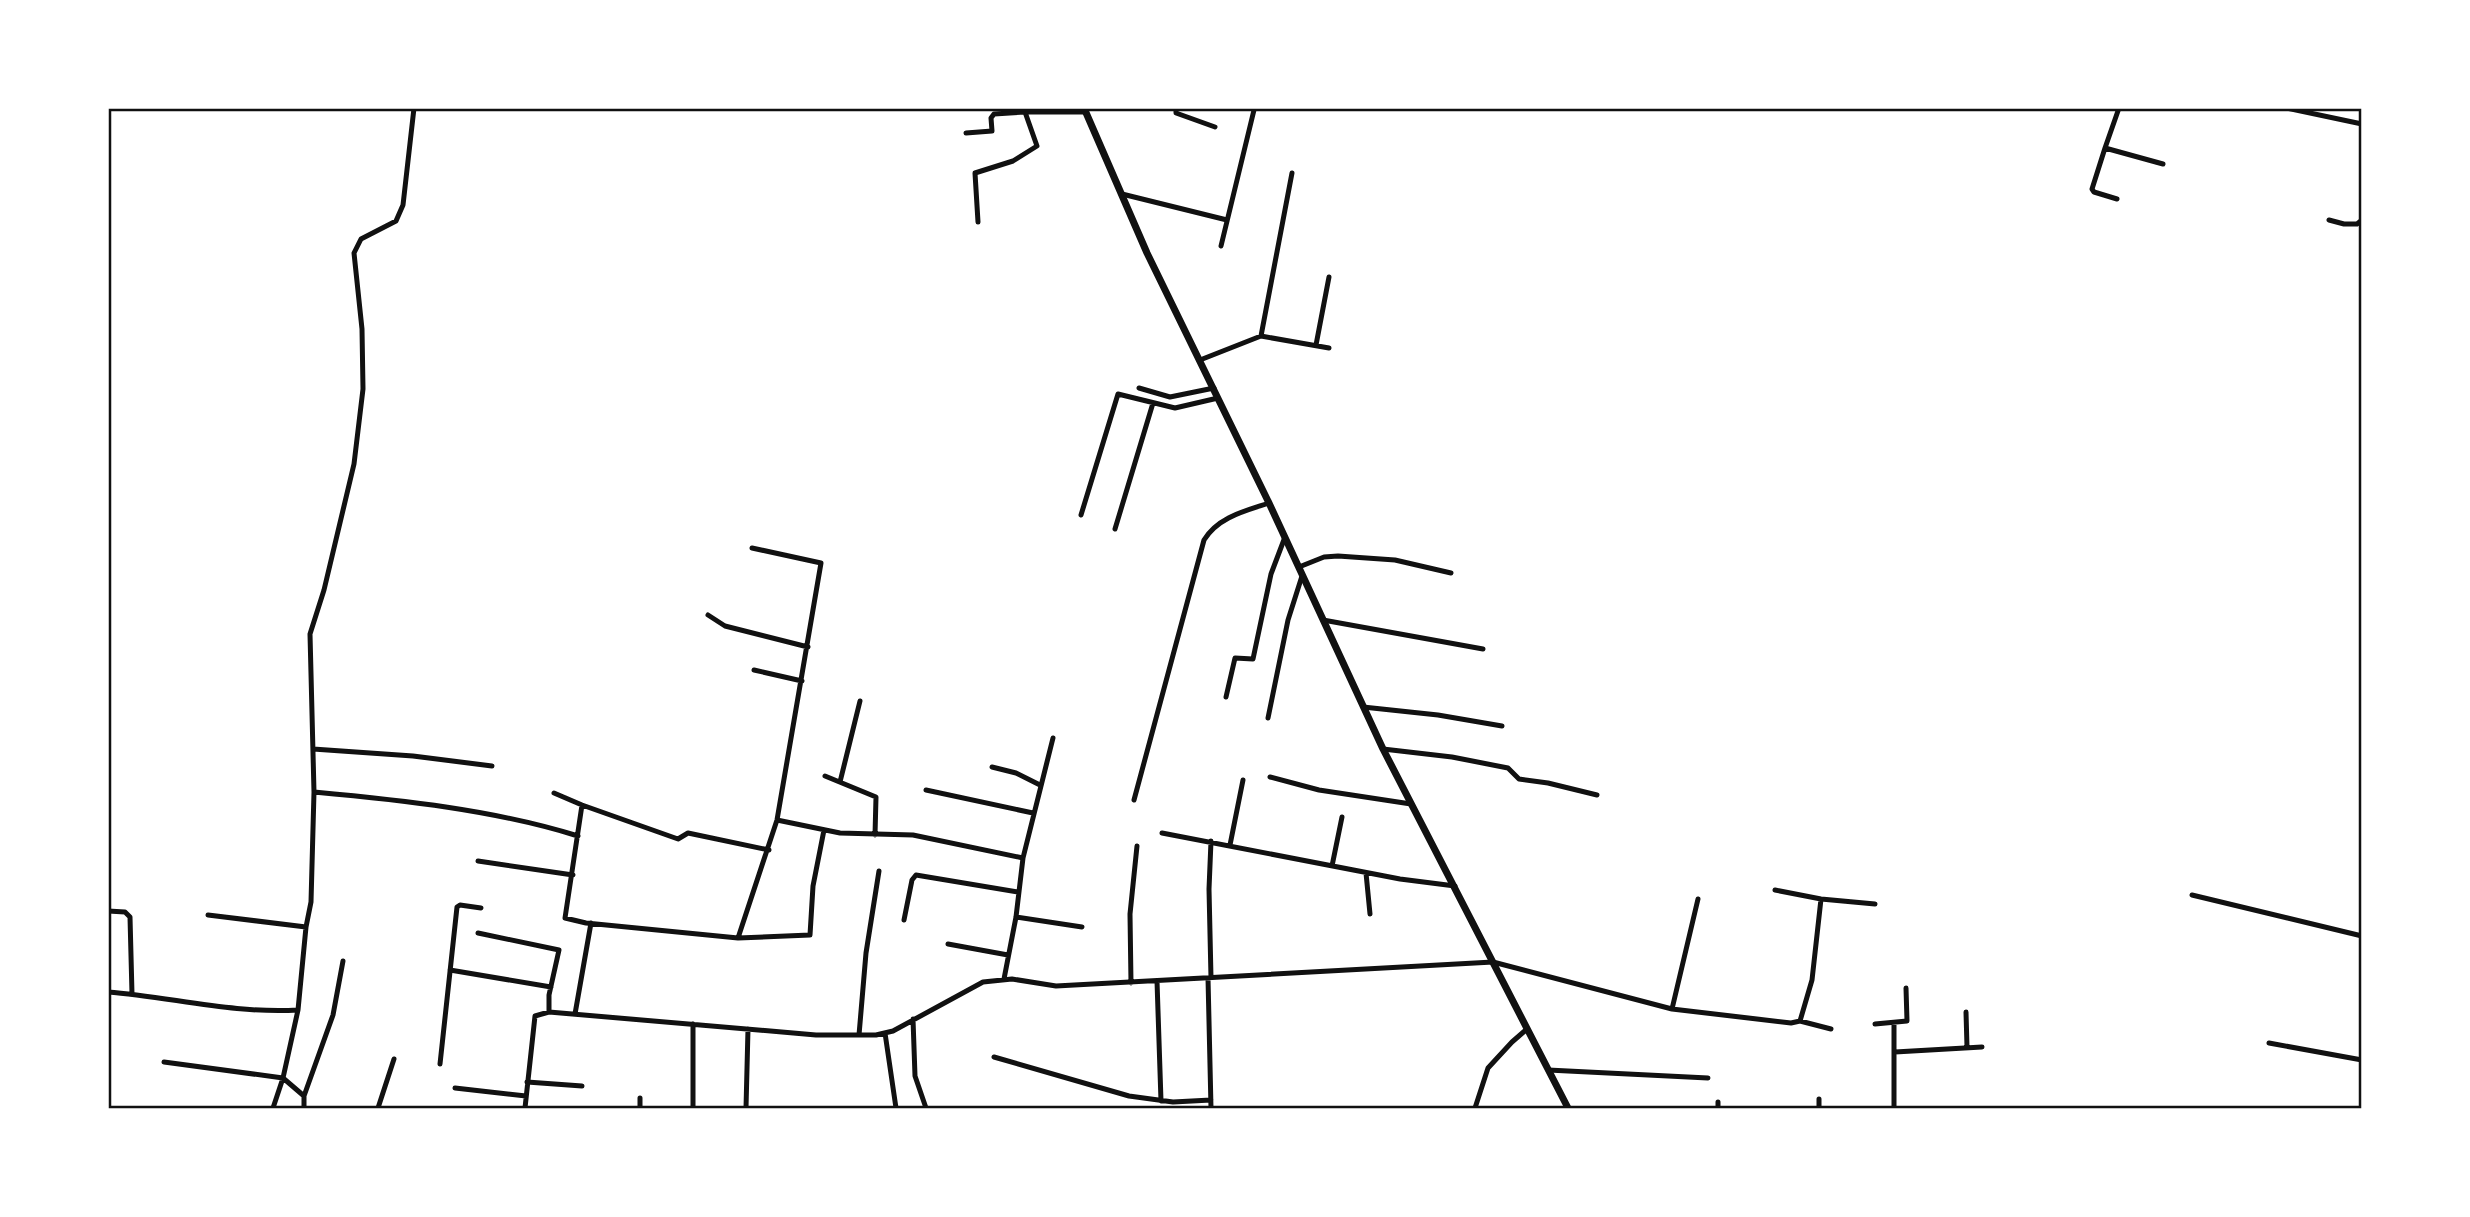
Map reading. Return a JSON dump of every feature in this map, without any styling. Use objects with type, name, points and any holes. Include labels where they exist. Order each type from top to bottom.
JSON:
[{"type":"main road","points":[[1085,110],[1147,253],[1269,503],[1383,749],[1568,1108]]},
{"type":"street","points":[[273,1108],[283,1078],[298,1010],[311,902],[314,792],[310,634],[324,590],[354,464],[363,389],[362,329],[354,253],[361,239],[396,221],[402,205],[414,108]]},
{"type":"street","points":[[1176,108],[1176,113],[1215,127]]},
{"type":"street","points":[[2118,199],[2092,189],[2119,108]]},
{"type":"street","points":[[2286,108],[2361,124]]},
{"type":"street","points":[[966,133],[992,131],[991,118],[994,114],[1085,110]]},
{"type":"street","points":[[1221,246],[1254,110]]},
{"type":"street","points":[[978,222],[975,173],[1013,161],[1037,146],[1025,112]]},
{"type":"street","points":[[2105,148],[2163,164]]},
{"type":"street","points":[[1261,336],[1292,173]]},
{"type":"street","points":[[1122,194],[1227,220]]},
{"type":"street","points":[[2329,220],[2344,224],[2357,224],[2361,220]]},
{"type":"street","points":[[1316,345],[1329,276]]},
{"type":"street","points":[[1200,360],[1261,336],[1329,348]]},
{"type":"street","points":[[1139,388],[1170,397],[1214,388]]},
{"type":"street","points":[[1081,515],[1118,394],[1175,408],[1218,398]]},
{"type":"street","points":[[1115,529],[1153,403]]},
{"type":"street","points":[[1134,800],[1204,540],[1219,523],[1269,503]]},
{"type":"street","points":[[1226,697],[1235,658],[1253,659],[1271,574],[1285,537]]},
{"type":"street","points":[[737,938],[777,820],[821,563],[752,548]]},
{"type":"street","points":[[1299,568],[1324,556],[1338,556],[1395,560],[1451,573]]},
{"type":"street","points":[[1268,718],[1288,620],[1302,576]]},
{"type":"street","points":[[708,615],[725,626],[808,647]]},
{"type":"street","points":[[1323,620],[1483,649]]},
{"type":"street","points":[[754,670],[802,681]]},
{"type":"street","points":[[840,782],[860,701]]},
{"type":"street","points":[[1363,707],[1438,715],[1502,726]]},
{"type":"street","points":[[1004,979],[1016,917],[1023,858],[1053,738]]},
{"type":"street","points":[[313,749],[413,756],[492,766]]},
{"type":"street","points":[[1383,749],[1452,757],[1508,768],[1519,779],[1597,795]]},
{"type":"street","points":[[992,767],[1016,773],[1040,785]]},
{"type":"street","points":[[825,776],[876,797],[876,835]]},
{"type":"street","points":[[1270,777],[1319,790],[1412,804]]},
{"type":"street","points":[[1230,845],[1243,780]]},
{"type":"street","points":[[926,790],[1033,813]]},
{"type":"street","points":[[314,792],[534,822],[579,836]]},
{"type":"street","points":[[554,793],[678,839],[688,833],[769,850]]},
{"type":"street","points":[[582,805],[565,918],[591,923],[737,938],[810,935],[813,886],[824,830]]},
{"type":"street","points":[[1332,866],[1342,817]]},
{"type":"street","points":[[777,820],[840,833],[913,835],[1023,858]]},
{"type":"street","points":[[1161,833],[1366,873],[1455,887]]},
{"type":"street","points":[[1211,1108],[1209,888],[1212,841]]},
{"type":"street","points":[[1131,983],[1130,914],[1137,846]]},
{"type":"street","points":[[478,861],[573,875]]},
{"type":"street","points":[[859,1035],[866,953],[879,871]]},
{"type":"street","points":[[1366,873],[1370,914]]},
{"type":"street","points":[[904,920],[912,880],[916,876],[1018,892]]},
{"type":"street","points":[[1775,890],[1822,899],[1875,904]]},
{"type":"street","points":[[2192,895],[2361,936]]},
{"type":"street","points":[[1672,1009],[1698,899]]},
{"type":"street","points":[[1800,1021],[1812,980],[1822,899]]},
{"type":"street","points":[[440,1064],[457,907],[460,905],[481,908]]},
{"type":"street","points":[[108,911],[125,912],[130,917],[132,994]]},
{"type":"street","points":[[208,915],[306,927]]},
{"type":"street","points":[[1016,917],[1082,927]]},
{"type":"street","points":[[575,1014],[591,923]]},
{"type":"street","points":[[478,933],[559,950],[549,1012]]},
{"type":"street","points":[[948,944],[1009,955]]},
{"type":"street","points":[[304,1108],[304,1096],[333,1015],[343,961]]},
{"type":"street","points":[[525,1108],[535,1016],[549,1012],[817,1035],[859,1035],[885,1033],[983,982],[1004,979],[1056,986],[1493,962],[1672,1009],[1791,1023],[1800,1021],[1830,1029]]},
{"type":"street","points":[[450,971],[551,987]]},
{"type":"street","points":[[1157,981],[1161,1101]]},
{"type":"street","points":[[1875,1024],[1905,1023],[1908,1020],[1906,988]]},
{"type":"street","points":[[108,992],[206,1006],[298,1010]]},
{"type":"street","points":[[1966,1012],[1967,1047]]},
{"type":"street","points":[[914,1019],[915,1076],[926,1108]]},
{"type":"street","points":[[693,1024],[693,1108]]},
{"type":"street","points":[[1894,1024],[1894,1108]]},
{"type":"street","points":[[746,1108],[748,1029]]},
{"type":"street","points":[[1475,1108],[1488,1068],[1511,1042],[1527,1030]]},
{"type":"street","points":[[885,1033],[897,1108]]},
{"type":"street","points":[[2269,1043],[2361,1060]]},
{"type":"street","points":[[1895,1052],[1982,1047]]},
{"type":"street","points":[[994,1057],[1129,1096],[1161,1101],[1211,1100]]},
{"type":"street","points":[[378,1108],[394,1059]]},
{"type":"street","points":[[164,1062],[283,1078],[304,1096]]},
{"type":"street","points":[[1548,1070],[1708,1078]]},
{"type":"street","points":[[527,1082],[582,1086]]},
{"type":"street","points":[[455,1088],[526,1096]]},
{"type":"street","points":[[640,1098],[640,1108]]},
{"type":"street","points":[[1819,1099],[1819,1108]]}]
